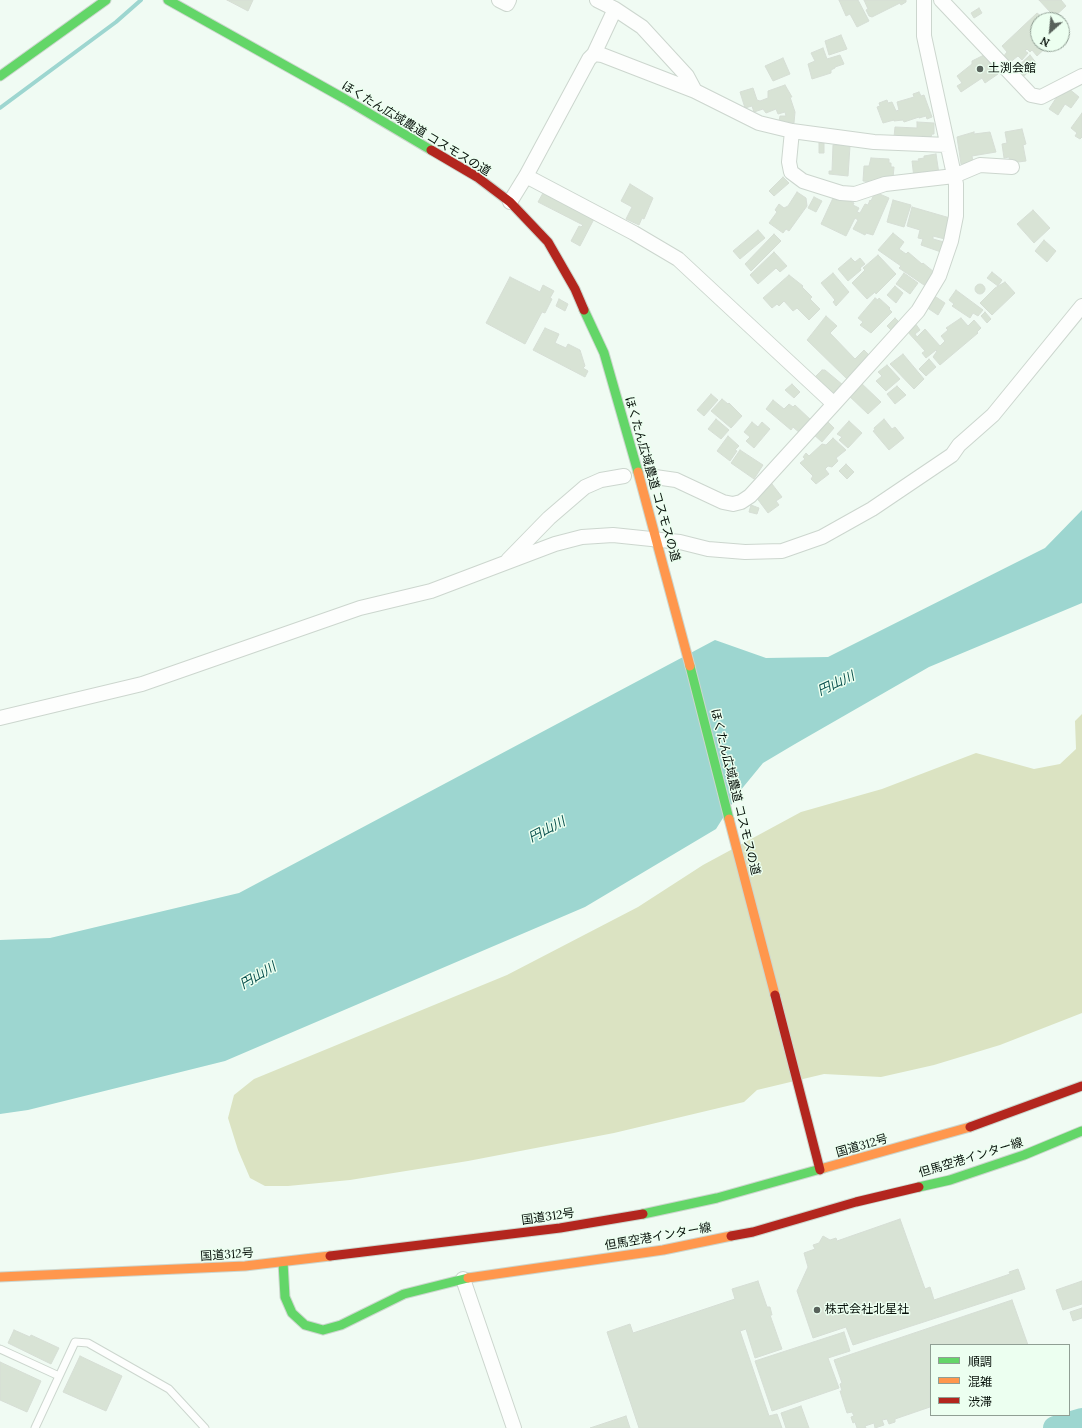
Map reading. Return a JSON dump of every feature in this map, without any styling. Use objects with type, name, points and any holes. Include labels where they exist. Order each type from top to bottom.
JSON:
[{"type":"main road","points":[[0,76],[106,0]]},
{"type":"main road","name":"ほくたん広域農道 コスモスの道","points":[[168,0],[477,177],[510,202],[548,242],[576,289],[597,339],[619,404],[661,554],[820,1170]]},
{"type":"main road","name":"国道312号","points":[[0,1277],[245,1266],[560,1228],[636,1216],[717,1198],[959,1131],[1042,1102],[1082,1086]]},
{"type":"main road","name":"但馬空港インター線","points":[[283,1262],[286,1297],[292,1313],[305,1325],[323,1330],[346,1322],[404,1294],[463,1279],[663,1250],[753,1232],[856,1202],[950,1180],[1024,1156],[1082,1131]]},
{"type":"street","points":[[499,0],[507,4],[509,0]]},
{"type":"street","points":[[597,0],[615,9],[642,27],[687,76],[695,91]]},
{"type":"street","points":[[655,477],[676,480],[723,502],[733,504],[742,502],[750,496],[918,311],[939,276],[952,241],[956,216],[956,184],[924,36],[924,0]]},
{"type":"street","points":[[941,0],[1031,95],[1041,97],[1082,76]]},
{"type":"street","points":[[510,202],[526,176],[589,59],[594,54],[615,9]]},
{"type":"street","points":[[594,54],[602,55],[695,91],[759,123],[792,131],[874,142],[947,145]]},
{"type":"street","points":[[792,131],[789,167],[795,177],[816,187],[841,193],[855,194],[876,186],[954,176],[980,166],[1012,167]]},
{"type":"street","points":[[526,176],[634,233],[678,259],[834,404]]},
{"type":"street","points":[[0,718],[142,684],[360,608],[431,591],[476,575],[506,562],[582,537],[613,535],[680,542],[708,549],[745,552],[782,551],[822,537],[872,509],[952,455],[959,445],[993,415],[1082,306]]},
{"type":"street","points":[[506,562],[549,518],[585,487],[601,480],[624,476]]},
{"type":"street","points":[[463,1279],[514,1428]]},
{"type":"lane","points":[[35,1428],[74,1342],[88,1343],[169,1389],[205,1428]]},
{"type":"lane","points":[[0,1349],[59,1376]]},
{"type":"green space","points":[[1082,714],[1082,1013],[1000,1045],[934,1065],[881,1077],[824,1074],[757,1090],[744,1102],[614,1133],[468,1161],[350,1180],[288,1186],[265,1186],[250,1178],[238,1150],[228,1118],[234,1095],[254,1079],[507,975],[638,907],[703,865],[801,812],[882,789],[976,753],[1034,769],[1060,764],[1076,749],[1075,721]]},
{"type":"water","name":"円山川","points":[[1082,510],[1082,603],[929,667],[763,763],[740,791],[716,829],[585,907],[225,1061],[28,1110],[0,1114],[0,940],[50,938],[239,893],[715,640],[766,658],[828,657],[1045,548]]},
{"type":"building","points":[[227,0],[253,0],[248,11]]},
{"type":"building","points":[[839,0],[858,0],[869,21],[857,27],[850,14],[846,16]]},
{"type":"building","points":[[864,0],[906,0],[906,2],[901,5],[900,3],[872,17],[869,16],[866,10],[868,9]]},
{"type":"building","points":[[1039,0],[1061,0],[1066,6],[1060,12],[1050,12]]},
{"type":"building","points":[[979,8],[982,13],[974,18],[971,13]]},
{"type":"building","points":[[1030,20],[1030,52],[1027,49],[1025,51],[1028,53],[1022,60],[1018,56],[1009,63],[1003,57],[1007,52],[1002,46]]},
{"type":"building","points":[[841,35],[847,49],[829,55],[825,41]]},
{"type":"building","points":[[823,48],[827,59],[840,55],[844,64],[835,67],[831,70],[831,73],[812,79],[808,64],[815,61],[811,53]]},
{"type":"building","points":[[1034,52],[1041,52],[1037,56]]},
{"type":"building","name":"土渕会館","points":[[984,55],[998,74],[985,83],[982,78],[961,92],[957,86],[962,83],[957,76],[972,64],[972,61]]},
{"type":"building","points":[[1030,55],[1037,64],[1023,77],[1015,69]]},
{"type":"building","points":[[783,58],[790,74],[773,81],[765,66]]},
{"type":"building","points":[[785,85],[792,97],[790,97],[795,112],[794,123],[779,121],[780,116],[786,116],[785,112],[778,114],[776,109],[766,113],[763,109],[754,112],[752,106],[745,108],[740,92],[753,88],[757,100],[760,101],[768,98],[768,91]]},
{"type":"building","points":[[1068,88],[1079,97],[1071,108],[1065,104],[1058,115],[1049,109],[1060,92],[1064,94]]},
{"type":"building","points":[[919,92],[921,96],[924,95],[932,117],[927,119],[926,116],[904,122],[903,120],[894,120],[883,123],[877,107],[880,106],[879,103],[887,100],[888,103],[892,102],[896,111],[899,110],[897,102],[914,97],[913,94]]},
{"type":"building","points":[[1082,113],[1082,137],[1080,139],[1075,136],[1077,133],[1071,128]]},
{"type":"building","points":[[917,122],[934,123],[934,134],[932,134],[931,137],[922,136],[922,139],[894,137],[895,127],[917,128]]},
{"type":"building","points":[[1022,129],[1026,144],[1023,145],[1026,161],[1010,163],[1009,157],[1004,158],[1002,144],[1007,143],[1005,132]]},
{"type":"building","points":[[974,132],[974,134],[990,132],[996,152],[972,156],[973,162],[961,164],[957,137]]},
{"type":"building","points":[[839,142],[848,143],[848,146],[850,146],[848,176],[829,174],[829,171],[832,171],[833,145],[839,145]]},
{"type":"building","points":[[819,143],[824,143],[824,153],[819,153]]},
{"type":"building","points":[[936,154],[939,174],[914,178],[912,161],[919,161],[918,159],[924,158],[924,156]]},
{"type":"building","points":[[871,158],[889,159],[891,167],[894,167],[893,178],[881,177],[880,183],[863,181],[864,166],[869,166]]},
{"type":"building","points":[[783,177],[789,183],[774,196],[769,191]]},
{"type":"building","points":[[630,184],[653,198],[644,219],[642,218],[639,225],[626,219],[632,207],[621,201]]},
{"type":"building","points":[[797,192],[806,198],[807,206],[789,231],[786,229],[783,233],[769,223],[777,212],[775,210],[779,204],[784,208],[788,206]]},
{"type":"building","points":[[875,192],[889,198],[873,235],[866,233],[865,235],[853,229],[858,220],[855,218],[846,236],[821,224],[833,198],[837,200],[839,196],[854,203],[853,205],[859,208],[857,212],[860,213],[865,204],[868,205],[870,200],[871,201]]},
{"type":"building","points":[[543,193],[594,219],[580,246],[571,241],[579,226],[581,227],[583,225],[538,202]]},
{"type":"building","points":[[814,197],[822,201],[816,212],[808,208]]},
{"type":"building","points":[[893,200],[911,205],[904,227],[887,222]]},
{"type":"building","points":[[912,207],[950,218],[945,239],[933,236],[933,239],[944,242],[941,252],[921,245],[923,239],[918,238],[920,230],[907,226]]},
{"type":"building","points":[[1033,210],[1050,228],[1034,243],[1017,224]]},
{"type":"building","points":[[758,230],[765,238],[740,259],[733,251]]},
{"type":"building","points":[[893,233],[904,242],[899,249],[906,254],[908,252],[934,272],[924,285],[899,268],[901,266],[878,250]]},
{"type":"building","points":[[774,234],[781,241],[751,271],[745,264]]},
{"type":"building","points":[[1044,240],[1056,251],[1047,262],[1035,251]]},
{"type":"building","points":[[774,252],[787,266],[780,272],[776,268],[758,284],[750,275]]},
{"type":"building","points":[[878,255],[896,274],[876,294],[875,292],[867,299],[852,283],[865,270],[863,268]]},
{"type":"building","points":[[851,258],[855,262],[860,258],[865,264],[860,268],[861,270],[848,281],[838,269]]},
{"type":"building","points":[[992,272],[1002,280],[998,286],[987,278]]},
{"type":"building","points":[[833,273],[849,292],[836,306],[833,302],[835,300],[821,283]]},
{"type":"building","points":[[904,273],[918,283],[910,294],[896,284]]},
{"type":"building","points":[[789,275],[803,286],[802,287],[812,297],[810,299],[820,309],[809,320],[797,308],[793,311],[784,301],[779,306],[777,304],[772,308],[763,298]]},
{"type":"building","points":[[510,277],[540,292],[543,285],[554,291],[545,313],[542,312],[525,344],[486,323]]},
{"type":"building","points":[[1005,282],[1015,293],[992,315],[980,303],[995,288]]},
{"type":"building","points":[[978,284],[982,284],[985,289],[982,294],[978,294],[975,291],[975,287]]},
{"type":"building","points":[[895,286],[903,293],[896,303],[887,295]]},
{"type":"building","points":[[956,290],[983,310],[978,316],[973,313],[970,318],[952,306],[954,304],[949,300]]},
{"type":"building","points":[[933,295],[945,303],[938,315],[926,307]]},
{"type":"building","points":[[875,298],[878,300],[879,298],[890,308],[889,309],[892,312],[871,333],[860,325],[863,322],[858,318]]},
{"type":"building","points":[[559,299],[568,304],[565,311],[556,306]]},
{"type":"building","points":[[985,312],[991,319],[987,323],[981,316]]},
{"type":"building","points":[[826,316],[837,326],[830,333],[855,359],[864,350],[869,355],[847,379],[807,340]]},
{"type":"building","points":[[895,318],[899,322],[891,330],[887,326]]},
{"type":"building","points":[[961,318],[968,326],[974,320],[981,328],[977,332],[978,333],[940,365],[933,357],[937,351],[936,350],[926,358],[922,353],[925,351],[906,330],[915,323],[920,330],[915,334],[917,337],[925,329],[940,346],[945,341],[941,336],[948,330],[946,328]]},
{"type":"building","points":[[545,328],[559,334],[555,343],[566,348],[568,344],[580,350],[585,366],[583,368],[588,371],[585,377],[533,350]]},
{"type":"building","points":[[903,354],[924,379],[914,389],[890,364]]},
{"type":"building","points":[[929,359],[936,367],[926,376],[919,369]]},
{"type":"building","points":[[887,365],[900,379],[886,391],[876,381],[882,376],[878,372]]},
{"type":"building","points":[[822,370],[825,370],[843,385],[833,394],[815,377]]},
{"type":"building","points":[[859,381],[881,402],[868,414],[847,394]]},
{"type":"building","points":[[792,384],[800,392],[794,398],[785,390]]},
{"type":"building","points":[[897,386],[906,395],[895,404],[887,394]]},
{"type":"building","points":[[711,394],[718,400],[704,416],[697,410]]},
{"type":"building","points":[[722,399],[728,404],[729,403],[742,416],[731,428],[711,411]]},
{"type":"building","points":[[773,400],[784,409],[789,404],[793,407],[795,405],[812,421],[801,434],[793,427],[791,430],[766,409]]},
{"type":"building","points":[[716,419],[729,430],[721,439],[708,429]]},
{"type":"building","points":[[884,419],[892,429],[895,427],[904,438],[889,450],[873,431],[875,430],[874,428]]},
{"type":"building","points":[[826,420],[834,428],[822,442],[813,434]]},
{"type":"building","points":[[849,421],[862,433],[848,448],[839,440],[842,437],[837,434]]},
{"type":"building","points":[[752,422],[758,427],[762,422],[770,429],[754,448],[746,441],[750,437],[744,432]]},
{"type":"building","points":[[728,436],[739,446],[735,450],[737,451],[730,461],[717,451]]},
{"type":"building","points":[[833,438],[846,450],[836,458],[838,461],[832,467],[828,466],[825,469],[829,474],[816,484],[811,479],[813,476],[800,463],[805,459],[803,457],[806,453],[809,456],[822,444],[826,445]]},
{"type":"building","points":[[740,450],[763,465],[754,479],[731,463]]},
{"type":"building","points":[[846,464],[854,472],[847,479],[839,471]]},
{"type":"building","points":[[772,484],[782,497],[776,501],[779,505],[768,513],[756,497]]},
{"type":"building","points":[[751,505],[759,508],[757,514],[749,512]]},
{"type":"building","points":[[900,1219],[925,1289],[930,1287],[934,1300],[1010,1274],[1009,1272],[1018,1269],[1025,1289],[853,1345],[846,1327],[813,1338],[797,1291],[808,1267],[804,1253],[815,1249],[813,1245],[819,1243],[823,1236],[830,1240],[836,1238],[837,1241]]},
{"type":"building","points":[[758,1281],[767,1307],[770,1307],[772,1315],[770,1315],[782,1349],[755,1358],[746,1329],[740,1331],[769,1416],[777,1414],[782,1428],[639,1428],[607,1332],[630,1324],[633,1333],[735,1299],[732,1289]]},
{"type":"building","points":[[1082,1281],[1082,1304],[1063,1310],[1056,1290]]},
{"type":"building","points":[[1012,1300],[1028,1344],[930,1344],[930,1407],[895,1419],[895,1422],[889,1424],[887,1419],[882,1420],[884,1425],[875,1428],[874,1423],[865,1426],[866,1428],[857,1428],[855,1422],[853,1423],[851,1417],[854,1416],[852,1412],[847,1413],[840,1391],[842,1391],[840,1384],[842,1383],[834,1360]]},
{"type":"building","points":[[1082,1308],[1082,1318],[1073,1321],[1070,1312]]},
{"type":"building","points":[[14,1330],[30,1337],[31,1335],[59,1348],[51,1364],[8,1343]]},
{"type":"building","points":[[844,1332],[850,1351],[828,1358],[839,1388],[772,1411],[755,1361]]},
{"type":"building","points":[[80,1356],[122,1376],[106,1411],[63,1392]]},
{"type":"building","points":[[0,1362],[41,1381],[27,1412],[0,1400]]},
{"type":"building","points":[[801,1406],[809,1428],[786,1428],[781,1413]]},
{"type":"building","points":[[626,1416],[630,1428],[590,1428]]},
{"type":"waterway","points":[[0,108],[116,22],[141,0]]},
{"type":"waterway","points":[[1055,1428],[1082,1420]]},
{"type":"traffic: fast","points":[[0,76],[106,0]]},
{"type":"traffic: fast","points":[[168,0],[345,99],[431,150]]},
{"type":"traffic: fast","points":[[584,310],[604,353],[638,472]]},
{"type":"traffic: fast","points":[[690,666],[729,819]]},
{"type":"traffic: fast","points":[[919,1187],[950,1180],[1024,1155],[1082,1131]]},
{"type":"traffic: fast","points":[[643,1214],[717,1198],[824,1168]]},
{"type":"traffic: fast","points":[[283,1262],[285,1297],[292,1313],[305,1325],[323,1330],[341,1325],[404,1294],[468,1278]]},
{"type":"traffic: slow","points":[[638,472],[690,666]]},
{"type":"traffic: slow","points":[[729,819],[775,995]]},
{"type":"traffic: slow","points":[[824,1168],[970,1127]]},
{"type":"traffic: slow","points":[[468,1278],[663,1250],[731,1236]]},
{"type":"traffic: slow","points":[[0,1277],[245,1266],[330,1256]]},
{"type":"traffic: jam","points":[[431,150],[477,177],[510,202],[548,242],[575,289],[584,310]]},
{"type":"traffic: jam","points":[[775,995],[820,1170]]},
{"type":"traffic: jam","points":[[970,1127],[1082,1086]]},
{"type":"traffic: jam","points":[[731,1236],[753,1232],[856,1202],[919,1187]]},
{"type":"traffic: jam","points":[[330,1256],[560,1228],[643,1214]]},
{"type":"place","name":"土渕会館","points":[[980,69]]},
{"type":"place","name":"株式会社北星社","points":[[817,1310]]}]
